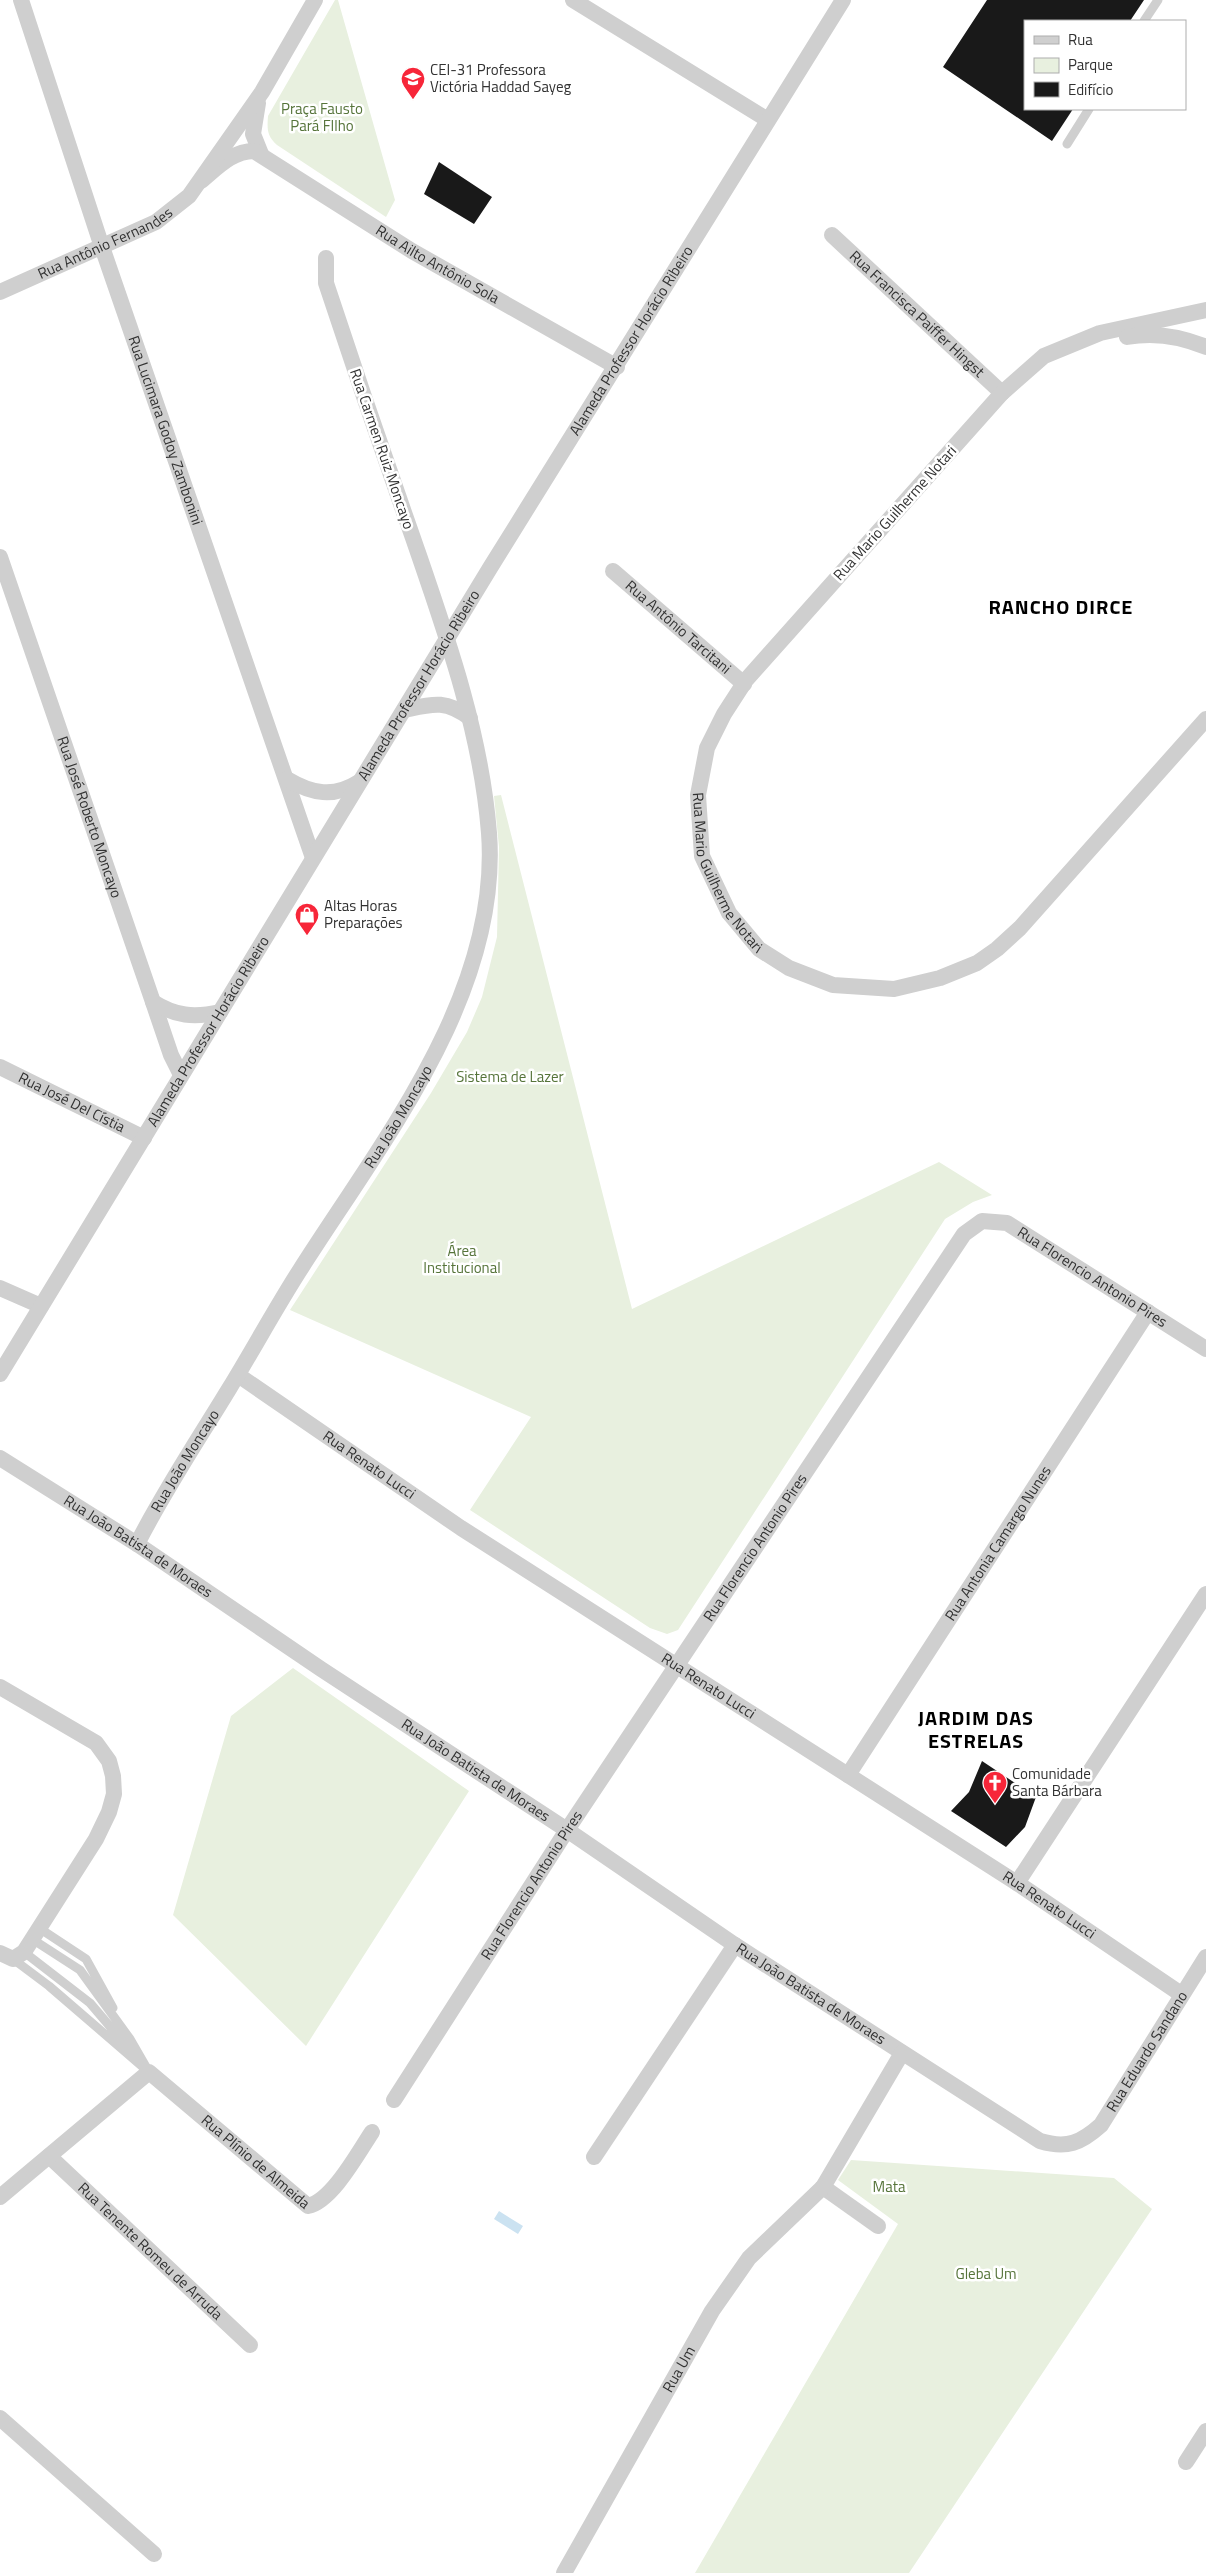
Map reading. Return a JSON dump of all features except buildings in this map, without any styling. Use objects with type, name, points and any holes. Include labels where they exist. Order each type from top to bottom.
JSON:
[{"type":"street","name":"Rua Lucimara Godoy Zambonini","points":[[21,0],[102,247],[313,858]]},
{"type":"street","name":"Rua Antônio Fernandes","points":[[0,292],[156,222],[189,196],[202,181],[262,92],[315,0]]},
{"type":"street","points":[[573,0],[768,120]]},
{"type":"street","name":"Alameda Professor Horácio Ribeiro","points":[[0,1374],[447,639],[843,0]]},
{"type":"street","name":"Rua Antônio Fernandes","points":[[261,154],[253,134],[255,112],[262,92]]},
{"type":"street","name":"Rua Antônio Fernandes","points":[[202,181],[230,157],[243,151],[254,151],[261,154]]},
{"type":"street","name":"Rua Ailto Antônio Sola","points":[[261,154],[412,251],[617,367]]},
{"type":"street","name":"Rua Francisca Paiffer Hingst","points":[[832,235],[1002,393]]},
{"type":"street","name":"Rua Carmen Ruiz Moncayo","points":[[326,258],[326,282],[447,639]]},
{"type":"street","name":"Rua Mario Guilherme Notari","points":[[1206,310],[1100,332],[1044,356],[1002,393],[744,684],[724,714],[707,748],[698,795],[702,856],[728,913],[759,948],[789,968],[833,985],[894,989],[940,978],[977,963],[998,949],[1206,719]]},
{"type":"street","name":"Rua Mario Guilherme Notari","points":[[1044,356],[1102,340],[1147,334],[1186,338],[1206,347]]},
{"type":"street","name":"Rua José Roberto Moncayo","points":[[0,557],[153,1002],[181,1076]]},
{"type":"street","name":"Rua Antônio Tarcitani","points":[[613,571],[744,684]]},
{"type":"street","name":"Rua João Moncayo","points":[[137,1544],[238,1375],[277,1304],[410,1097],[442,1040],[480,942],[487,896],[489,834],[470,718],[455,660],[447,639]]},
{"type":"street","points":[[404,710],[443,704],[455,707],[470,718]]},
{"type":"street","points":[[287,779],[300,787],[334,793],[346,791],[360,782]]},
{"type":"street","points":[[153,1002],[166,1011],[183,1015],[202,1016],[220,1012]]},
{"type":"street","name":"Rua José Del Cístia","points":[[0,1066],[144,1138]]},
{"type":"street","name":"Rua Florencio Antonio Pires","points":[[394,2100],[567,1830],[964,1234],[982,1221],[1007,1223],[1206,1349]]},
{"type":"street","points":[[0,1288],[41,1306]]},
{"type":"street","name":"Rua Antonia Camargo Nunes","points":[[848,1775],[1148,1312]]},
{"type":"street","name":"Rua Renato Lucci","points":[[238,1375],[461,1528],[1017,1883],[1181,1994]]},
{"type":"street","name":"Rua João Batista de Moraes","points":[[0,1458],[137,1544],[321,1669],[567,1830],[735,1946],[1040,2141],[1066,2146],[1081,2142]]},
{"type":"street","points":[[1017,1883],[1206,1594]]},
{"type":"street","points":[[0,1688],[96,1743],[109,1761],[113,1776],[114,1794],[109,1812],[96,1838],[22,1946]]},
{"type":"street","points":[[594,2157],[735,1946]]},
{"type":"street","name":"Rua Eduardo Sandano","points":[[1081,2142],[1101,2125],[1181,1994],[1206,1957]]},
{"type":"street","name":"Rua Um","points":[[564,2573],[712,2311],[749,2258],[823,2188],[902,2053]]},
{"type":"street","points":[[0,2197],[149,2072]]},
{"type":"street","name":"Rua Plínio de Almeida","points":[[149,2072],[308,2206],[318,2204],[332,2190],[372,2132]]},
{"type":"street","name":"Rua Tenente Romeu de Arruda","points":[[49,2156],[250,2345]]},
{"type":"street","points":[[823,2188],[878,2226]]},
{"type":"street","points":[[0,2418],[154,2554]]},
{"type":"street","points":[[1186,2462],[1206,2431]]},
{"type":"lane","points":[[1145,20],[1158,0]]},
{"type":"lane","points":[[1067,144],[1088,110]]},
{"type":"lane","name":"Rua Plínio de Almeida","points":[[22,1946],[80,1970],[130,2039]]},
{"type":"lane","name":"Rua Plínio de Almeida","points":[[22,1946],[86,1959],[149,2072]]},
{"type":"lane","name":"Rua Plínio de Almeida","points":[[22,1946],[90,2003],[149,2072]]},
{"type":"lane","name":"Rua Plínio de Almeida","points":[[22,1946],[49,1986],[149,2072]]},
{"type":"green space","name":"Praça Fausto Pará FIlho","points":[[335,0],[338,0],[395,200],[386,217],[277,145],[268,132],[268,116]]},
{"type":"green space","points":[[501,795],[632,1309],[939,1162],[992,1195],[973,1202],[945,1219],[678,1630],[667,1634],[650,1628],[470,1510],[531,1417],[290,1310],[431,1093],[467,1032],[482,997],[497,937],[499,847],[494,796]]},
{"type":"green space","points":[[293,1668],[469,1791],[306,2046],[173,1915],[231,1716]]},
{"type":"green space","name":"Gleba Um","points":[[851,2160],[1114,2178],[1152,2209],[909,2573],[695,2573],[898,2224],[838,2180]]},
{"type":"water","points":[[499,2211],[523,2226],[518,2234],[494,2219]]},
{"type":"place","name":"CEI-31 Professora Victória Haddad Sayeg","points":[[413,100]]},
{"type":"place","name":"Altas Horas Preparações","points":[[307,936]]},
{"type":"place","name":"Comunidade Santa Bárbara","points":[[995,1804]]},
{"type":"district","name":"RANCHO DIRCE","points":[[1061,607]]},
{"type":"district","name":"JARDIM DAS ESTRELAS","points":[[976,1730]]},
{"type":"park label","name":"Sistema de Lazer","points":[[510,1077]]},
{"type":"park label","name":"Área Institucional","points":[[462,1260]]},
{"type":"park label","name":"Mata","points":[[889,2187]]}]
